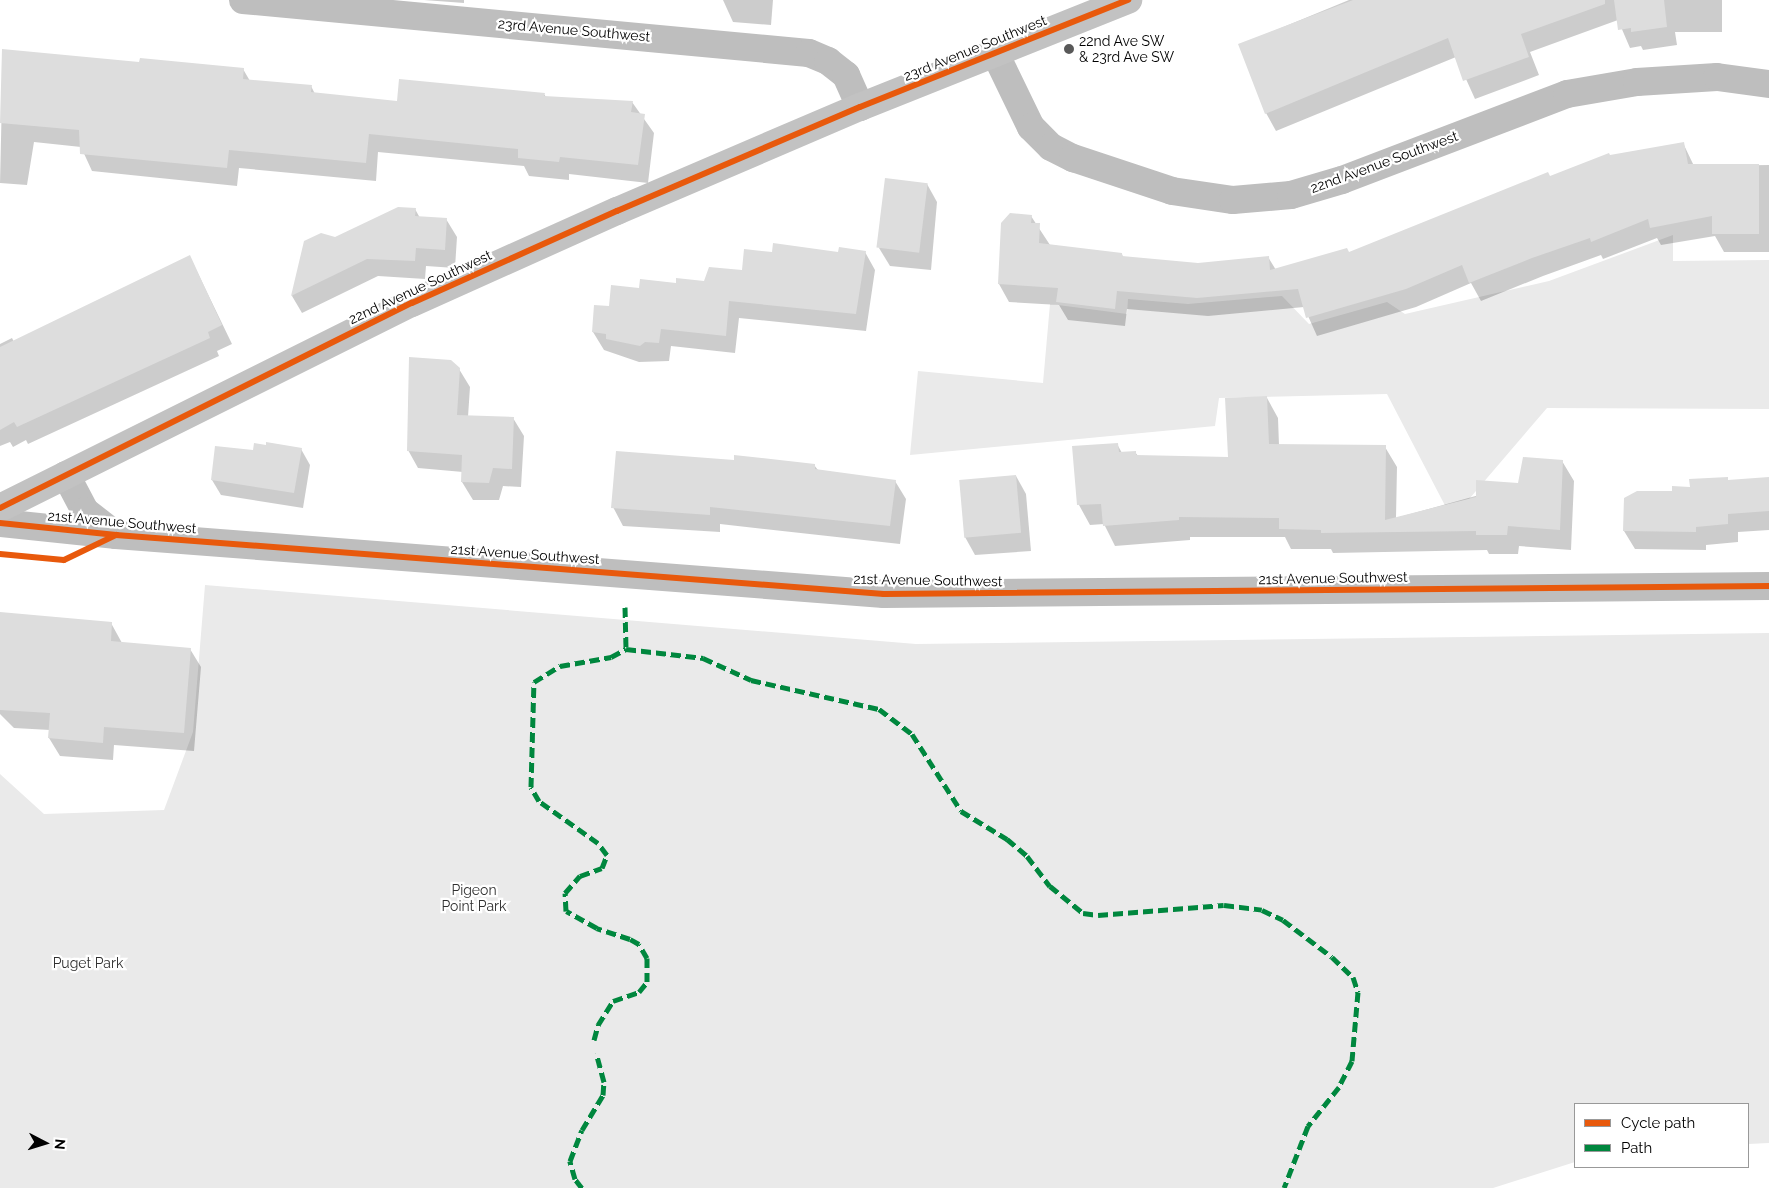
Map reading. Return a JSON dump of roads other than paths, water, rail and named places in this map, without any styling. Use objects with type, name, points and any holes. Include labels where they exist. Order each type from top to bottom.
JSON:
[{"type":"street","name":"23rd Avenue Southwest","points":[[243,0],[809,53],[828,61],[846,75],[860,107],[1128,0]]},
{"type":"street","name":"22nd Avenue Southwest","points":[[995,53],[1031,127],[1051,147],[1074,158],[1172,191],[1233,200],[1291,195],[1342,180],[1567,94],[1636,82],[1716,77],[1769,84]]},
{"type":"street","name":"22nd Avenue Southwest","points":[[0,508],[412,303],[617,211],[860,107]]},
{"type":"street","name":"21st Avenue Southwest","points":[[66,475],[85,511],[116,536]]},
{"type":"street","name":"21st Avenue Southwest","points":[[0,523],[116,536],[884,594],[1769,586]]},
{"type":"place","name":"22nd Ave SW & 23rd Ave SW","points":[[1069,49]]},
{"type":"park label","name":"Pigeon Point Park","points":[[474,898]]},
{"type":"park label","name":"Puget Park","points":[[88,963]]}]
